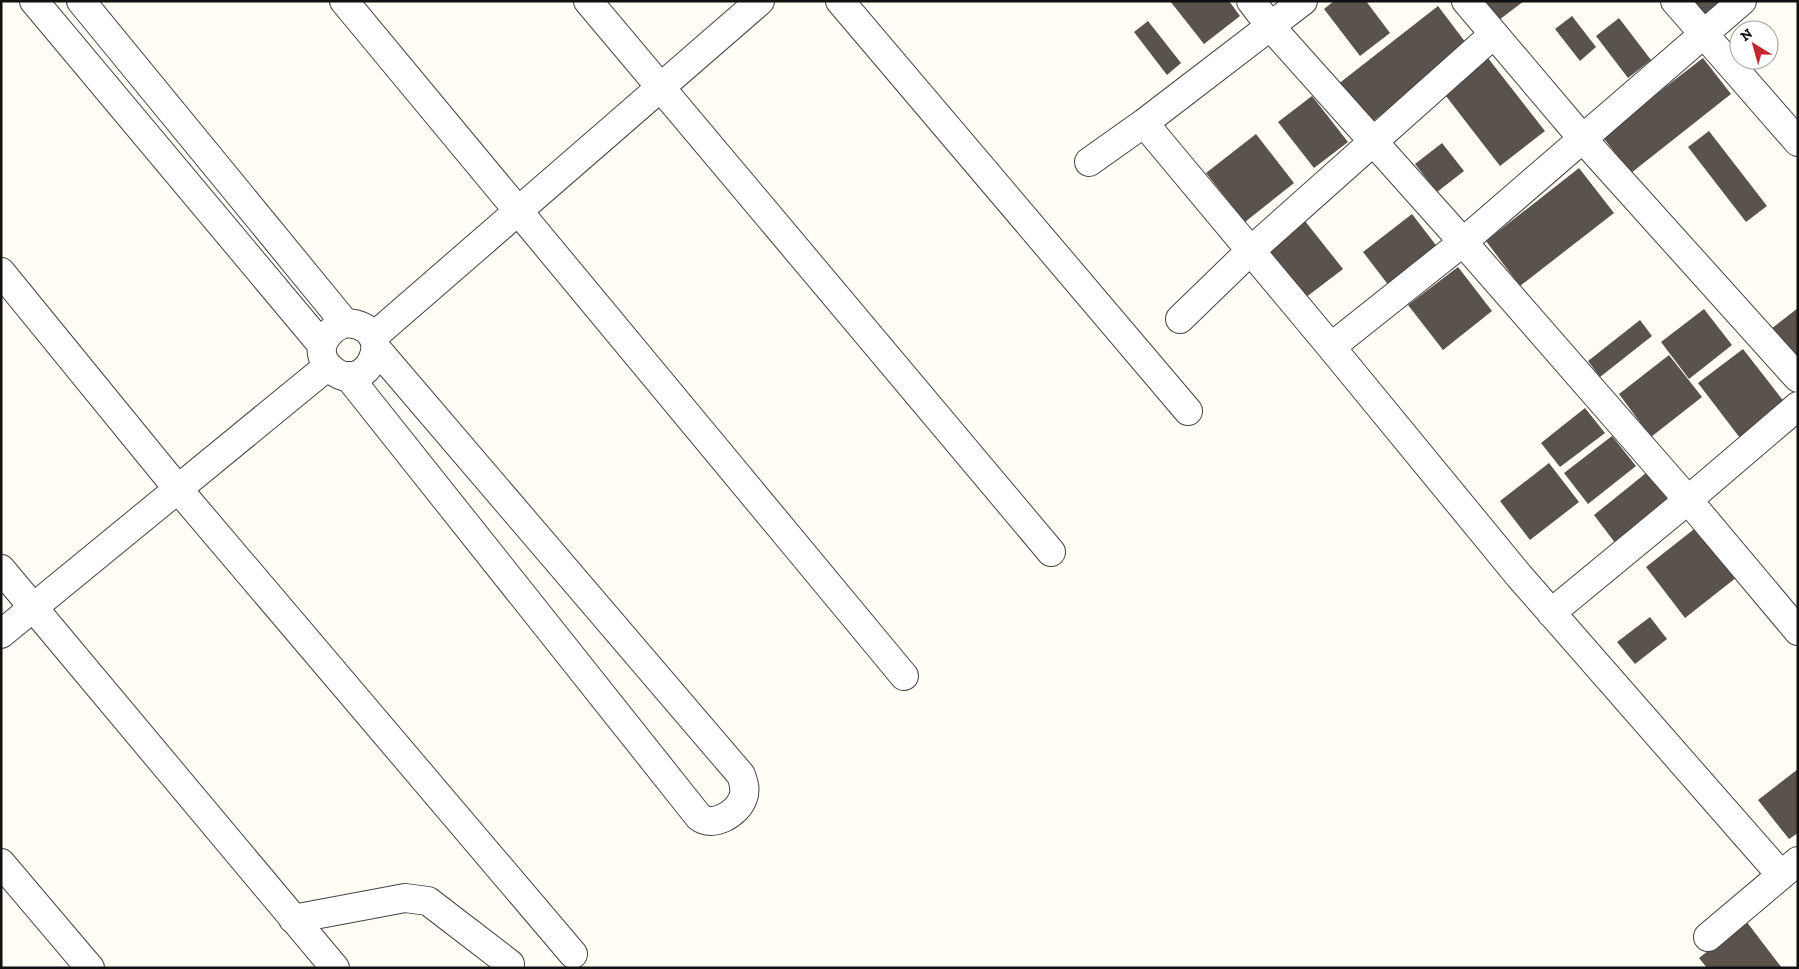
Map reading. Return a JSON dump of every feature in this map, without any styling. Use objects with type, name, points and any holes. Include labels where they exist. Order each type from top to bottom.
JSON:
[{"type":"street","points":[[34,1],[332,363],[699,817],[704,821],[713,822],[721,819],[738,806],[745,790],[745,784],[741,775],[374,343],[366,328],[356,324],[345,323],[334,327],[326,335],[332,363]]},
{"type":"street","points":[[81,1],[345,323]]},
{"type":"street","points":[[344,1],[904,676]]},
{"type":"street","points":[[588,1],[1051,552]]},
{"type":"street","points":[[332,363],[359,375],[368,368],[374,359],[374,343],[518,211],[760,1]]},
{"type":"street","points":[[840,1],[1188,411]]},
{"type":"street","points":[[1251,1],[1271,27],[1463,242],[1688,500],[1798,631]]},
{"type":"street","points":[[1088,162],[1144,123],[1303,1]]},
{"type":"street","points":[[1466,1],[1582,138],[1798,378]]},
{"type":"street","points":[[1675,1],[1798,142]]},
{"type":"street","points":[[1331,347],[1463,242],[1742,1]]},
{"type":"street","points":[[1180,319],[1251,251],[1494,34]]},
{"type":"street","points":[[1144,123],[1551,613],[1790,868],[1708,937]]},
{"type":"street","points":[[1,272],[178,489],[573,954]]},
{"type":"street","points":[[1,634],[332,363]]},
{"type":"street","points":[[1551,613],[1798,406]]},
{"type":"street","points":[[1,569],[335,968]]},
{"type":"street","points":[[1,863],[90,968]]},
{"type":"street","points":[[294,918],[405,898],[428,902],[510,964]]},
{"type":"building","points":[[1170,1],[1229,1],[1240,16],[1204,44]]},
{"type":"building","points":[[1334,1],[1366,1],[1390,33],[1360,56],[1324,9]]},
{"type":"building","points":[[1484,1],[1524,1],[1499,20]]},
{"type":"building","points":[[1689,1],[1723,1],[1702,18]]},
{"type":"building","points":[[1438,6],[1469,47],[1368,125],[1337,85]]},
{"type":"building","points":[[1572,16],[1596,47],[1580,61],[1555,29]]},
{"type":"building","points":[[1619,18],[1651,60],[1628,78],[1596,36]]},
{"type":"building","points":[[1148,21],[1181,63],[1167,75],[1134,32]]},
{"type":"building","points":[[1484,53],[1545,131],[1500,166],[1439,87]]},
{"type":"building","points":[[1703,58],[1731,94],[1631,173],[1602,136]]},
{"type":"building","points":[[1312,96],[1348,142],[1314,168],[1278,122]]},
{"type":"building","points":[[1709,131],[1767,206],[1746,222],[1688,147]]},
{"type":"building","points":[[1256,134],[1294,183],[1245,222],[1206,173]]},
{"type":"building","points":[[1442,143],[1464,171],[1437,192],[1415,164]]},
{"type":"building","points":[[1579,168],[1614,213],[1520,286],[1486,241]]},
{"type":"building","points":[[1412,214],[1442,253],[1393,291],[1363,252]]},
{"type":"building","points":[[1301,216],[1343,269],[1305,298],[1263,245]]},
{"type":"building","points":[[1458,267],[1492,311],[1443,350],[1408,305]]},
{"type":"building","points":[[1798,308],[1798,365],[1771,329]]},
{"type":"building","points":[[1704,309],[1732,345],[1689,379],[1661,342]]},
{"type":"building","points":[[1640,320],[1652,336],[1600,377],[1588,361]]},
{"type":"building","points":[[1743,349],[1785,403],[1740,438],[1698,383]]},
{"type":"building","points":[[1669,355],[1702,397],[1651,437],[1619,394]]},
{"type":"building","points":[[1585,408],[1605,433],[1560,467],[1541,443]]},
{"type":"building","points":[[1612,436],[1636,466],[1588,504],[1564,473]]},
{"type":"building","points":[[1549,463],[1579,502],[1530,540],[1500,501]]},
{"type":"building","points":[[1651,469],[1674,499],[1616,544],[1594,515]]},
{"type":"building","points":[[1698,526],[1737,577],[1685,618],[1646,567]]},
{"type":"building","points":[[1650,617],[1667,639],[1635,664],[1617,642]]},
{"type":"building","points":[[1798,769],[1798,833],[1789,839],[1758,800]]},
{"type":"building","points":[[1746,921],[1782,968],[1707,968],[1699,958]]}]
